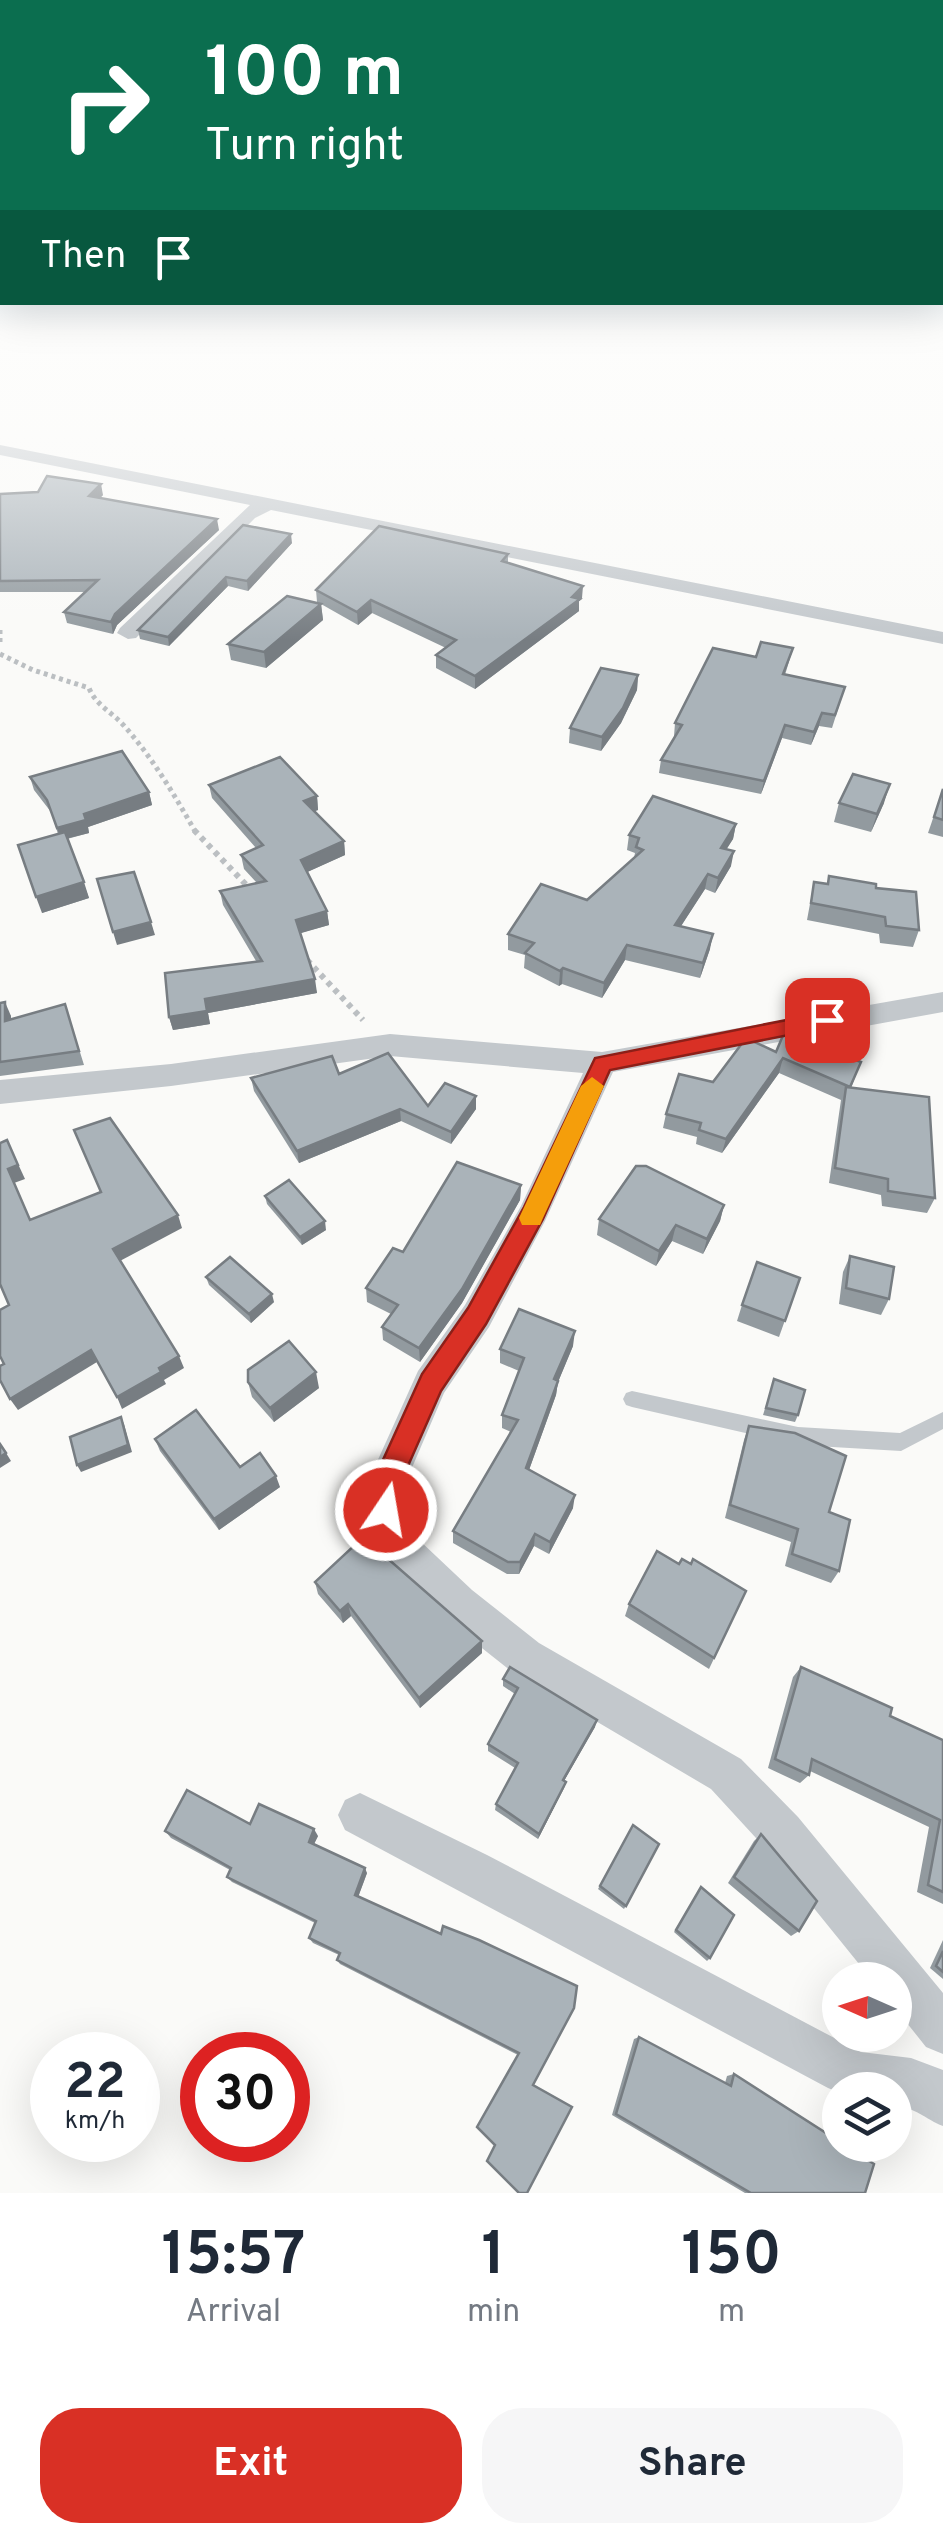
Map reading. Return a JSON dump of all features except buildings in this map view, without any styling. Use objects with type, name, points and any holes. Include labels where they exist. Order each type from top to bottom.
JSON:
[{"type":"street","points":[[0,450],[943,638]]},
{"type":"street","points":[[128,633],[248,514],[266,505]]},
{"type":"street","points":[[0,1092],[172,1075],[390,1045],[602,1064],[943,1002]]},
{"type":"street","points":[[602,1064],[534,1212],[477,1316],[432,1382],[386,1484],[386,1510],[405,1554],[458,1604],[525,1657],[726,1774],[782,1833],[943,2030]]},
{"type":"street","points":[[360,1815],[429,1847],[785,2039],[872,2080],[903,2079],[936,2093],[943,2102]]},
{"type":"lane","points":[[632,1399],[798,1436],[901,1442],[943,1420]]},
{"type":"path","points":[[0,630],[0,642]]},
{"type":"path","points":[[0,654],[33,670],[90,688],[93,699],[124,725],[164,777],[198,837],[261,902]]},
{"type":"path","points":[[302,954],[331,991],[390,1045]]},
{"type":"slow traffic","points":[[531,1218],[592,1086]]},
{"type":"route","points":[[386,1510],[386,1484],[432,1382],[477,1316],[534,1212],[602,1064],[827,1020]]}]
